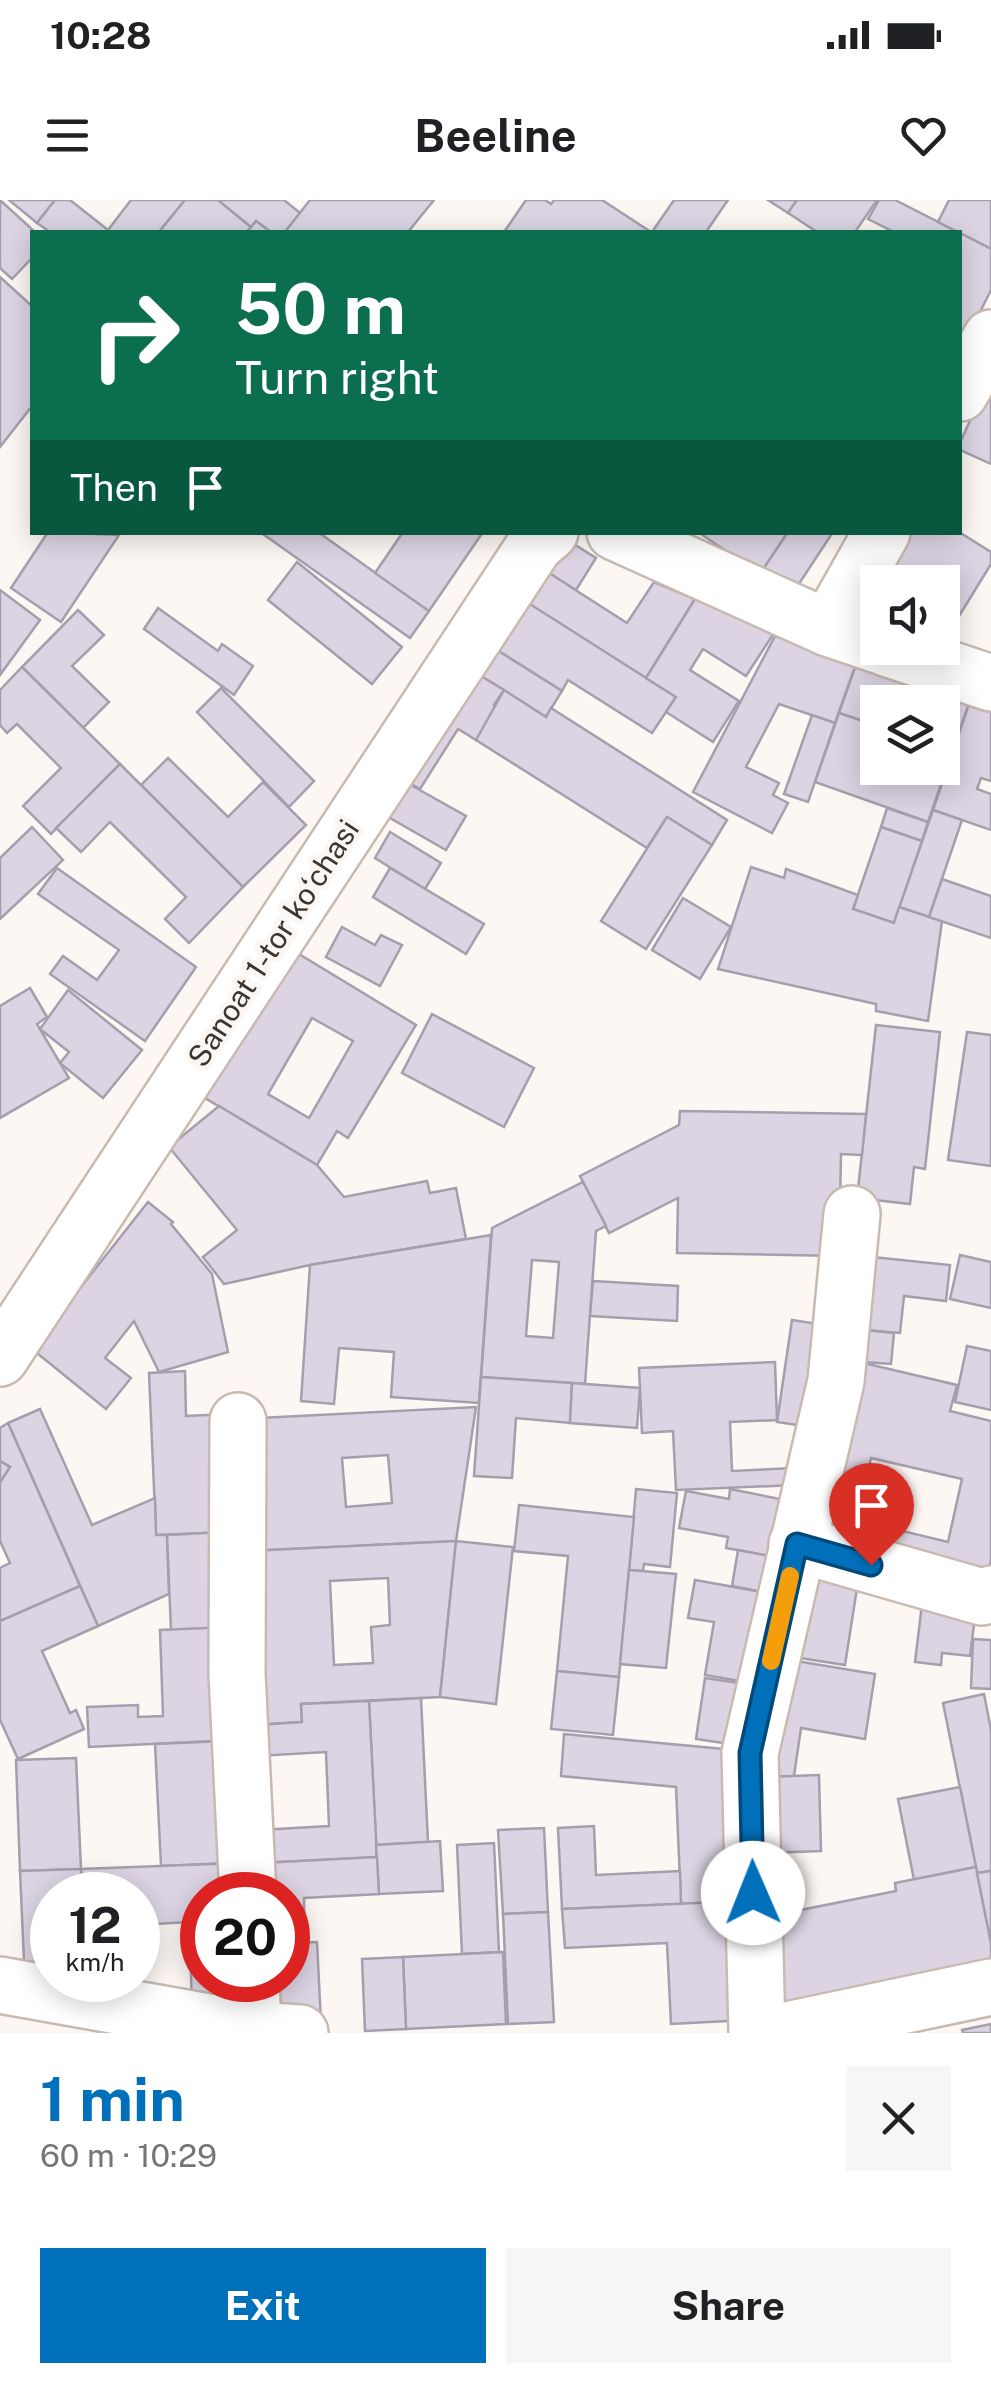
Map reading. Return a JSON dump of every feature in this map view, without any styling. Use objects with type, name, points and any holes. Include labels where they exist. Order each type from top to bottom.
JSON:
[{"type":"street","points":[[962,389],[991,338]]},
{"type":"street","name":"Sanoat 1-tor ko‘chasi","points":[[0,1358],[535,545],[547,535]]},
{"type":"street","points":[[622,535],[853,636],[881,535]]},
{"type":"street","points":[[937,665],[991,683]]},
{"type":"street","points":[[756,2033],[750,1753],[836,1380],[852,1214]]},
{"type":"street","points":[[238,1421],[237,1674],[247,1872]]},
{"type":"street","points":[[797,1544],[982,1596],[991,1594]]},
{"type":"street","points":[[0,1985],[268,2014]]},
{"type":"street","points":[[772,2033],[991,1987]]},
{"type":"building","points":[[0,200],[33,230],[30,260],[12,279],[0,268]]},
{"type":"building","points":[[9,200],[55,200],[37,223]]},
{"type":"building","points":[[55,200],[70,200],[108,230],[47,230],[37,223]]},
{"type":"building","points":[[131,200],[185,200],[161,230],[108,230]]},
{"type":"building","points":[[185,200],[218,200],[251,227],[249,230],[161,230]]},
{"type":"building","points":[[218,200],[284,200],[300,213],[287,230],[268,230],[256,221],[251,227]]},
{"type":"building","points":[[310,200],[434,200],[410,230],[287,230]]},
{"type":"building","points":[[526,200],[545,200],[551,204],[554,200],[602,200],[648,230],[505,230]]},
{"type":"building","points":[[674,200],[728,200],[707,230],[653,230]]},
{"type":"building","points":[[768,200],[797,200],[788,213]]},
{"type":"building","points":[[797,200],[877,200],[856,230],[814,230],[788,213]]},
{"type":"building","points":[[879,200],[895,200],[954,230],[890,230],[868,219]]},
{"type":"building","points":[[949,200],[991,200],[991,249],[962,234],[962,230],[938,222]]},
{"type":"building","points":[[256,221],[268,230],[249,230]]},
{"type":"building","points":[[962,234],[991,249],[991,290],[962,348]]},
{"type":"building","points":[[0,277],[30,304],[30,409],[0,447]]},
{"type":"building","points":[[991,373],[991,464],[962,451],[962,438]]},
{"type":"building","points":[[962,534],[991,552],[991,564],[960,615],[960,565],[880,565],[898,535]]},
{"type":"building","points":[[46,535],[119,535],[61,622],[11,588]]},
{"type":"building","points":[[264,535],[322,535],[429,611],[410,638]]},
{"type":"building","points":[[401,535],[481,535],[429,611],[375,573]]},
{"type":"building","points":[[702,535],[786,535],[760,574]]},
{"type":"building","points":[[786,535],[831,535],[791,596],[760,574]]},
{"type":"building","points":[[569,541],[596,558],[576,590],[549,573]]},
{"type":"building","points":[[297,562],[402,647],[372,684],[268,600]]},
{"type":"building","points":[[549,573],[627,623],[654,582],[695,599],[646,678],[530,605]]},
{"type":"building","points":[[0,590],[40,620],[0,675]]},
{"type":"building","points":[[522,599],[676,697],[652,733],[568,680],[562,691],[492,647]]},
{"type":"building","points":[[695,599],[774,633],[746,676],[703,649],[690,670],[739,701],[713,742],[666,712],[676,697],[646,678]]},
{"type":"building","points":[[158,608],[218,651],[222,644],[253,666],[234,695],[144,629]]},
{"type":"building","points":[[78,610],[104,635],[72,666],[109,702],[83,728],[22,667]]},
{"type":"building","points":[[775,636],[856,664],[835,723],[779,704],[746,767],[779,783],[773,795],[788,803],[772,833],[693,792]]},
{"type":"building","points":[[492,647],[562,691],[546,717],[476,673]]},
{"type":"building","points":[[858,659],[860,665],[875,665],[933,685],[860,685],[860,720],[839,713]]},
{"type":"building","points":[[22,667],[120,764],[51,834],[23,806],[61,768],[17,724],[7,733],[0,725],[0,690]]},
{"type":"building","points":[[476,673],[504,690],[494,705],[497,707],[476,740],[458,729],[420,789],[408,782]]},
{"type":"building","points":[[221,688],[314,781],[289,807],[197,712]]},
{"type":"building","points":[[504,690],[546,717],[551,708],[727,820],[712,845],[667,817],[647,848],[476,740]]},
{"type":"building","points":[[960,694],[971,698],[960,729]]},
{"type":"building","points":[[971,698],[991,705],[991,781],[981,778],[977,789],[991,794],[991,830],[933,810],[941,785],[960,785],[960,730]]},
{"type":"building","points":[[839,713],[860,720],[860,785],[941,785],[928,822],[815,782]]},
{"type":"building","points":[[812,715],[835,723],[808,802],[784,794]]},
{"type":"building","points":[[168,758],[228,817],[263,782],[306,825],[243,887],[141,785]]},
{"type":"building","points":[[120,764],[243,887],[189,943],[165,919],[186,897],[110,822],[81,852],[56,828]]},
{"type":"building","points":[[409,784],[466,816],[446,850],[390,818]]},
{"type":"building","points":[[887,808],[928,822],[922,841],[881,827]]},
{"type":"building","points":[[933,810],[962,820],[929,917],[899,907]]},
{"type":"building","points":[[667,817],[712,845],[646,949],[601,921]]},
{"type":"building","points":[[32,827],[63,860],[0,919],[0,858]]},
{"type":"building","points":[[881,827],[922,841],[894,923],[853,909]]},
{"type":"building","points":[[390,832],[441,863],[425,889],[375,858]]},
{"type":"building","points":[[751,867],[784,878],[786,869],[858,895],[853,909],[894,923],[899,907],[942,921],[928,1021],[876,1011],[876,1004],[718,969]]},
{"type":"building","points":[[57,868],[196,967],[145,1041],[50,974],[63,956],[97,980],[119,950],[38,894]]},
{"type":"building","points":[[390,868],[484,924],[466,954],[373,897]]},
{"type":"building","points":[[942,879],[991,896],[991,938],[929,917]]},
{"type":"building","points":[[683,898],[731,927],[700,979],[652,950]]},
{"type":"building","points":[[342,927],[375,945],[381,935],[402,945],[380,986],[326,957]]},
{"type":"building","points":[[294,951],[416,1025],[348,1138],[337,1131],[317,1165],[205,1098]],"holes":[[[312,1018],[353,1041],[309,1118],[268,1094]]]},
{"type":"building","points":[[30,988],[47,1017],[37,1024],[69,1078],[0,1118],[0,1006]]},
{"type":"building","points":[[68,990],[142,1050],[103,1098],[60,1063],[69,1052],[40,1029]]},
{"type":"building","points":[[432,1014],[534,1068],[504,1127],[402,1073]]},
{"type":"building","points":[[876,1025],[940,1032],[925,1169],[914,1167],[910,1204],[857,1198]]},
{"type":"building","points":[[967,1032],[991,1035],[991,1166],[948,1160]]},
{"type":"building","points":[[219,1106],[317,1165],[344,1197],[427,1181],[430,1193],[456,1188],[466,1239],[224,1284],[203,1257],[237,1230],[169,1147]]},
{"type":"building","points":[[680,1111],[866,1114],[862,1155],[841,1154],[839,1256],[677,1253],[678,1198],[609,1233],[580,1176],[679,1125]]},
{"type":"building","points":[[583,1182],[606,1226],[596,1231],[585,1384],[481,1377],[492,1228]],"holes":[[[532,1260],[559,1262],[553,1338],[526,1336]]]},
{"type":"building","points":[[148,1202],[173,1222],[212,1274],[228,1352],[159,1372],[134,1321],[105,1358],[131,1378],[106,1409],[32,1349]]},
{"type":"building","points":[[491,1235],[479,1403],[391,1397],[394,1352],[339,1348],[334,1404],[301,1401],[310,1265]]},
{"type":"building","points":[[960,1255],[991,1262],[991,1308],[950,1299]]},
{"type":"building","points":[[863,1256],[950,1265],[946,1301],[904,1296],[900,1333],[855,1329]]},
{"type":"building","points":[[593,1281],[678,1286],[677,1321],[590,1316]]},
{"type":"building","points":[[792,1320],[831,1326],[817,1428],[777,1422]]},
{"type":"building","points":[[855,1329],[894,1333],[891,1364],[851,1361]]},
{"type":"building","points":[[967,1346],[991,1351],[991,1410],[955,1402]]},
{"type":"building","points":[[855,1361],[957,1385],[950,1411],[991,1421],[991,1560],[986,1582],[812,1540]],"holes":[[[871,1458],[962,1479],[948,1542],[857,1520]]]},
{"type":"building","points":[[775,1362],[777,1420],[730,1422],[732,1471],[794,1468],[795,1485],[676,1490],[673,1431],[642,1433],[639,1368]]},
{"type":"building","points":[[185,1371],[186,1416],[227,1414],[231,1532],[156,1535],[149,1373]]},
{"type":"building","points":[[481,1377],[572,1383],[570,1423],[516,1418],[512,1478],[474,1476]]},
{"type":"building","points":[[572,1383],[640,1388],[637,1428],[570,1423]]},
{"type":"building","points":[[476,1407],[456,1541],[247,1551],[241,1419]],"holes":[[[388,1455],[392,1503],[346,1507],[342,1458]]]},
{"type":"building","points":[[40,1409],[92,1525],[155,1498],[156,1535],[167,1535],[169,1594],[98,1626],[8,1423]]},
{"type":"building","points":[[8,1423],[80,1586],[0,1621],[0,1568],[10,1563],[0,1541],[0,1482],[10,1467],[0,1461],[0,1428]]},
{"type":"building","points":[[0,1461],[10,1467],[0,1482]]},
{"type":"building","points":[[636,1489],[677,1493],[670,1567],[644,1564],[643,1571],[629,1570]]},
{"type":"building","points":[[730,1489],[790,1501],[780,1558],[726,1548],[728,1537],[679,1528],[686,1491],[729,1499]]},
{"type":"building","points":[[519,1505],[634,1517],[619,1677],[557,1671],[568,1556],[514,1551]]},
{"type":"building","points":[[225,1532],[229,1627],[171,1630],[167,1535]]},
{"type":"building","points":[[456,1541],[440,1697],[301,1704],[302,1722],[255,1725],[247,1551]],"holes":[[[388,1578],[390,1625],[371,1627],[373,1663],[334,1665],[330,1581]]]},
{"type":"building","points":[[456,1541],[513,1547],[496,1704],[440,1697]]},
{"type":"building","points":[[738,1550],[780,1558],[773,1594],[732,1586]]},
{"type":"building","points":[[802,1559],[860,1569],[845,1665],[787,1656]]},
{"type":"building","points":[[629,1570],[676,1574],[666,1668],[620,1664]]},
{"type":"building","points":[[695,1580],[773,1594],[757,1684],[705,1675],[714,1622],[688,1618]]},
{"type":"building","points":[[80,1586],[98,1626],[42,1651],[70,1713],[76,1710],[84,1729],[18,1759],[0,1720],[0,1621]]},
{"type":"building","points":[[923,1596],[977,1602],[970,1656],[942,1653],[941,1665],[915,1662]]},
{"type":"building","points":[[229,1627],[234,1740],[89,1747],[87,1707],[138,1705],[138,1717],[163,1716],[160,1630]]},
{"type":"building","points":[[973,1639],[991,1640],[991,1689],[971,1688]]},
{"type":"building","points":[[784,1659],[875,1674],[865,1739],[801,1728],[794,1776],[765,1777]]},
{"type":"building","points":[[557,1671],[619,1677],[613,1735],[551,1729]]},
{"type":"building","points":[[705,1678],[746,1684],[737,1745],[696,1739]]},
{"type":"building","points":[[984,1694],[991,1730],[991,1871],[977,1873],[943,1703]]},
{"type":"building","points":[[421,1698],[428,1842],[376,1845],[369,1701]]},
{"type":"building","points":[[369,1701],[377,1857],[261,1863],[260,1830],[329,1826],[326,1752],[257,1756],[255,1725],[302,1722],[301,1704]]},
{"type":"building","points":[[564,1734],[734,1750],[741,1901],[681,1904],[676,1787],[561,1776]]},
{"type":"building","points":[[225,1741],[230,1863],[161,1866],[155,1744]]},
{"type":"building","points":[[76,1758],[81,1869],[20,1871],[16,1760]]},
{"type":"building","points":[[819,1775],[821,1851],[768,1853],[765,1777]]},
{"type":"building","points":[[960,1787],[976,1867],[914,1880],[898,1799]]},
{"type":"building","points":[[594,1826],[596,1875],[680,1871],[681,1904],[562,1909],[558,1828]]},
{"type":"building","points":[[544,1828],[548,1912],[503,1914],[498,1830]]},
{"type":"building","points":[[440,1841],[443,1891],[379,1894],[376,1845]]},
{"type":"building","points":[[494,1843],[499,1952],[462,1954],[457,1845]]},
{"type":"building","points":[[377,1857],[379,1894],[310,1898],[310,1872],[262,1872],[261,1863]]},
{"type":"building","points":[[239,1863],[239,1872],[180,1872],[180,1923],[160,1924],[160,1872],[81,1869]]},
{"type":"building","points":[[976,1867],[991,1961],[772,2005],[755,1919],[896,1891],[895,1883]]},
{"type":"building","points":[[81,1869],[81,1872],[30,1872],[30,1982],[25,1983],[20,1871]]},
{"type":"building","points":[[991,1871],[991,1943],[977,1873]]},
{"type":"building","points":[[741,1901],[747,2020],[671,2024],[667,1943],[565,1948],[562,1909]]},
{"type":"building","points":[[548,1912],[554,2022],[508,2024],[503,1914]]},
{"type":"building","points":[[310,1942],[317,1942],[321,2022],[269,2025],[268,2002],[310,2002]]},
{"type":"building","points":[[503,1952],[506,2024],[406,2029],[403,1957]]},
{"type":"building","points":[[403,1957],[406,2029],[365,2031],[362,1959]]},
{"type":"building","points":[[991,2024],[991,2033],[962,2030]]},
{"type":"slow traffic","points":[[771,1661],[790,1576]]},
{"type":"route","points":[[753,1893],[750,1753],[797,1544],[871,1565]]}]
